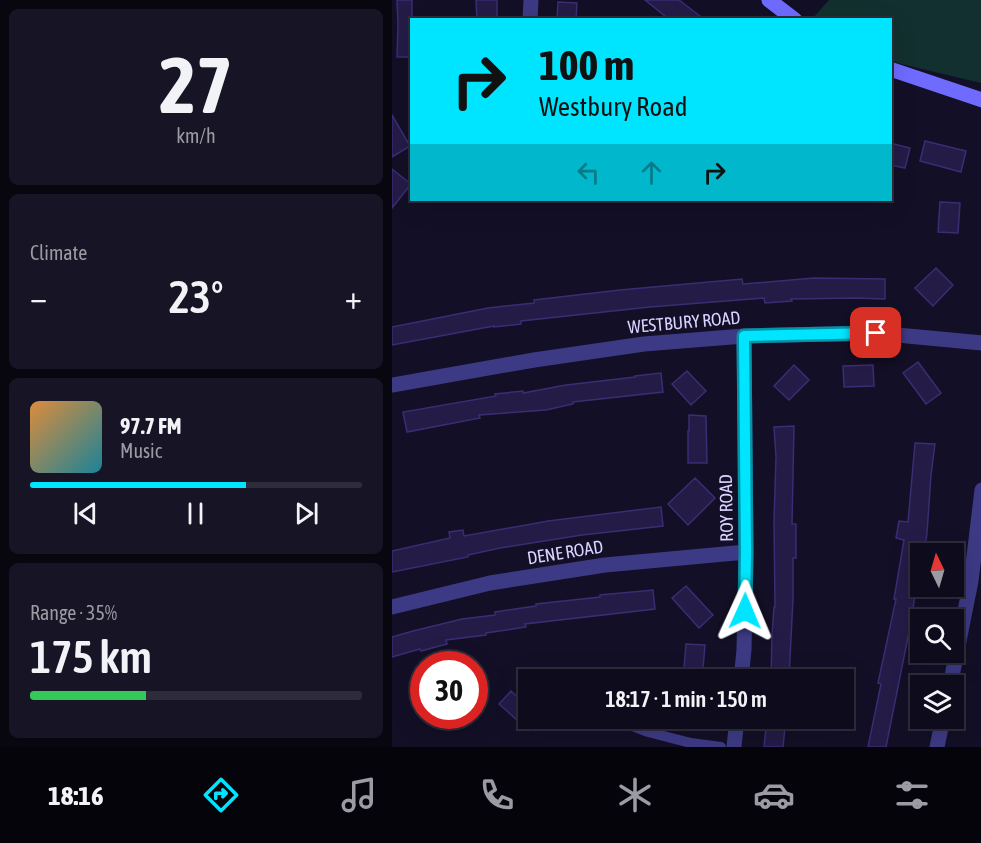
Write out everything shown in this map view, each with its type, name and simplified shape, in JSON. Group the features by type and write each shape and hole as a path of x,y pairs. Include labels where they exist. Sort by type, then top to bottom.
{"main road":[{"path":"769,0 792,18"},
{"path":"892,70 982,100"}],"street":[{"path":"530,0 530,18"},
{"name":"WESTBURY ROAD","path":"392,385 534,360 644,344 744,336 876,333 982,343"},
{"name":"ROY ROAD","path":"742,669 746,552 744,336"},
{"path":"952,675 971,581 982,490"},
{"name":"DENE ROAD","path":"392,608 490,583 605,565 746,552"},
{"path":"734,747 736,729"},
{"path":"937,747 941,729"}],"lane":[{"path":"640,729 691,743 721,747"}],"green space":[{"path":"829,0 981,0 981,83 892,61 892,18 813,18"}],"building":[{"path":"397,0 412,0 410,57 397,57"},
{"path":"476,0 497,0 497,18 477,18"},
{"path":"645,0 679,0 702,18 668,18"},
{"path":"558,2 577,3 576,18 557,18"},
{"path":"392,115 410,146 392,157"},
{"path":"925,141 966,151 961,172 920,161"},
{"path":"892,144 910,148 905,168 892,165"},
{"path":"392,169 410,185 392,208"},
{"path":"940,202 960,203 958,233 938,232"},
{"path":"936,268 953,285 933,306 915,288"},
{"path":"814,278 885,279 885,299 791,299 792,301 765,303 764,298 650,307 521,321 521,324 494,326 392,345 392,327 488,308 534,303 534,300 742,279 743,284"},
{"path":"918,362 941,393 926,404 903,373"},
{"path":"794,365 809,380 789,400 774,386"},
{"path":"873,365 874,386 844,387 843,366"},
{"path":"687,371 706,391 691,405 672,384"},
{"path":"661,373 663,392 573,402 573,404 546,410 479,415 480,418 407,432 403,412 496,396 495,394 523,391 523,393"},
{"path":"689,415 706,416 707,463 688,463"},
{"path":"794,426 792,524 796,524 796,558 793,558 789,669 771,669 775,607 776,457 774,427"},
{"path":"915,443 935,444 926,543 910,543 910,597 915,597 913,609 910,609 910,627 886,747 868,747 881,684 878,683 896,599 894,599 904,540 896,538 899,521 908,522"},
{"path":"695,478 715,498 688,525 668,504"},
{"path":"661,507 663,526 582,535 500,548 468,555 468,557 392,572 392,551 450,538 449,532 463,530 464,536 548,521"},
{"path":"686,586 713,615 699,628 672,598"},
{"path":"653,590 655,609 525,624 526,627 446,640 447,644 392,657 392,637 462,619 495,615 495,612 536,606 536,604 600,597 600,595"},
{"path":"686,644 705,645 703,669 684,669"},
{"path":"511,691 518,698 518,721 499,704"},
{"path":"766,729 785,729 783,747 764,747"}],"route":[{"path":"745,611 744,336 876,333"}]}
